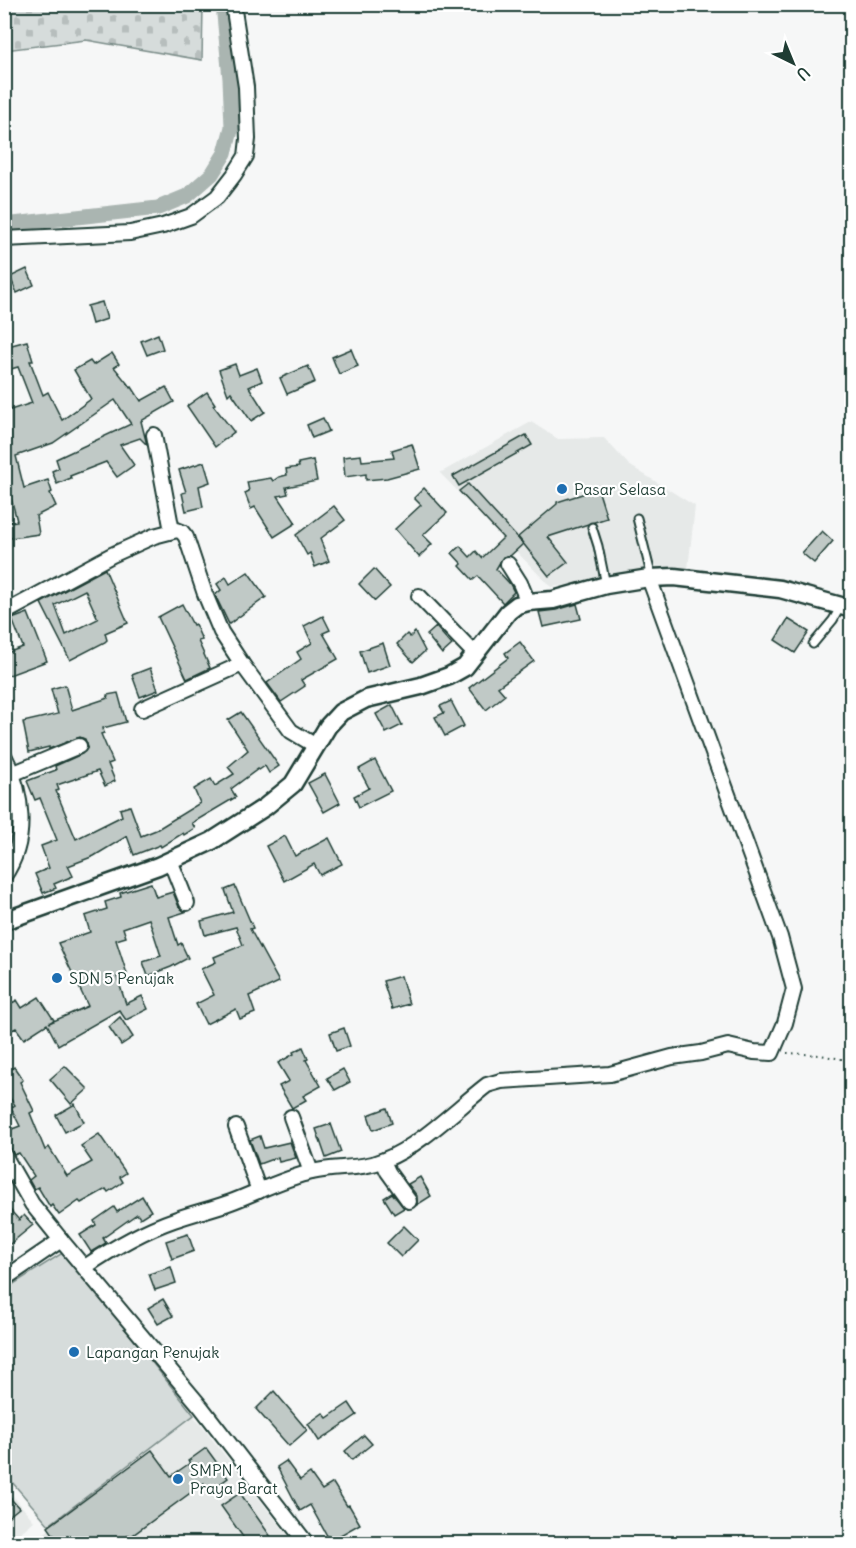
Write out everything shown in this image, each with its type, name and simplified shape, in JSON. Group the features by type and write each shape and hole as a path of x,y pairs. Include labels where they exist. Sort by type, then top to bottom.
{"street":[{"path":"4,239 130,233 163,226 191,216 217,197 246,156 248,139 246,87 233,4"},
{"path":"154,435 172,531"},
{"path":"4,614 112,555 154,536 177,530 182,532 186,537 205,594 221,632 291,731 316,746"},
{"path":"508,564 528,602"},
{"path":"4,921 36,912 170,860 212,841 265,807 293,784 328,726 341,712 366,699 421,686 449,676 465,667 508,612 517,605 552,600 606,585 674,577 780,589 847,607"},
{"path":"85,1267 135,1236 174,1220 221,1206 283,1180 311,1172 353,1168 383,1161 413,1144 487,1085 501,1081 610,1074 672,1057 728,1046 754,1052 772,1053 785,1023 794,989 764,888 651,578"},
{"path":"419,596 474,653"},
{"path":"142,709 242,664"},
{"path":"12,774 79,746"},
{"path":"4,755 12,774 21,810 20,842 16,856 4,876"},
{"path":"170,860 187,903"},
{"path":"291,1117 311,1172"},
{"path":"236,1127 259,1191"},
{"path":"4,1155 32,1204 201,1407 307,1544"},
{"path":"383,1161 388,1172 409,1201"},
{"path":"4,1279 61,1240"}],"lane":[{"path":"637,518 651,578"},
{"path":"592,527 606,585"},
{"path":"813,644 847,607"}],"path":[{"path":"772,1053 820,1055 852,1061"}],"shaded area":[{"name":"Pasar Selasa","path":"531,422 558,439 604,438 629,465 695,506 688,569 551,587 440,473"},
{"name":"SMPN 1 Praya Barat","path":"193,1415 294,1543 31,1544"},
{"path":"4,1485 34,1521 7,1544 4,1543"}],"green space":[{"path":"4,5 203,5 202,60 86,40 5,50"},
{"name":"Lapangan Penujak","path":"64,1252 194,1415 49,1525 5,1474 4,1290"}],"building":[{"path":"27,269 34,285 17,293 10,277"},
{"path":"102,302 107,319 92,324 87,306"},
{"path":"158,334 163,349 147,355 141,341"},
{"path":"27,341 33,361 30,361 43,395 48,392 62,420 91,399 74,370 90,361 93,365 112,353 119,364 114,367 141,401 166,387 174,402 141,421 147,445 140,438 120,445 134,465 117,477 106,462 70,476 71,478 57,484 52,471 59,468 56,459 131,424 115,400 53,443 16,456 24,488 48,480 52,492 50,493 56,506 36,516 39,534 4,539 4,523 17,521 9,490 4,491 4,412 32,403 18,367 4,371 4,347"},
{"path":"351,349 358,366 339,374 332,357"},
{"path":"235,364 239,375 257,368 262,381 249,387 265,412 251,421 231,392 228,395 219,370"},
{"path":"308,366 315,382 287,394 280,378"},
{"path":"207,392 215,404 213,405 234,432 215,447 187,406"},
{"path":"323,418 329,431 312,438 307,425"},
{"path":"526,435 532,445 459,486 453,476"},
{"path":"412,444 420,469 387,478 366,480 366,474 345,477 343,457 361,455 362,461 394,458 392,450"},
{"path":"313,460 317,481 286,487 288,494 278,496 296,523 274,537 255,507 251,509 245,493 249,491 247,482 271,478 273,481 287,475 286,469 299,467 298,463"},
{"path":"204,462 210,482 199,486 203,507 186,511 182,493 186,492 179,470"},
{"path":"468,484 523,544 510,556 503,557 496,569 514,592 503,603 478,576 473,580 452,553 460,546 470,557 476,551 482,558 503,538 459,491"},
{"path":"424,488 447,513 423,535 432,544 419,557 395,529 421,505 414,498"},
{"path":"598,489 607,518 548,537 568,562 549,576 518,537 557,502"},
{"path":"334,506 345,520 320,539 329,561 315,567 310,553 307,555 296,535"},
{"path":"822,531 833,541 814,563 802,553"},
{"path":"105,569 128,623 105,633 107,640 105,642 70,660 41,603","holes":["85,590 98,619 66,635 55,605"]},
{"path":"374,569 390,587 375,601 359,584"},
{"path":"248,572 266,597 229,624 215,595 221,590 217,584 226,577 230,584"},
{"path":"182,604 202,640 198,641 210,668 187,679 158,617"},
{"path":"577,604 581,619 543,627 539,612"},
{"path":"28,613 47,661 4,677 4,654 23,647 12,619"},
{"path":"323,616 330,630 323,633 338,659 301,680 305,686 281,702 267,683 301,659 297,652 312,643 304,626"},
{"path":"788,619 809,632 795,653 775,640"},
{"path":"436,627 452,645 442,654 427,635"},
{"path":"415,632 425,651 413,662 397,644 407,634 410,637"},
{"path":"520,642 534,661 498,687 505,695 486,710 469,688 508,658 505,653"},
{"path":"383,643 390,665 367,673 360,651"},
{"path":"150,668 158,690 140,697 132,675"},
{"path":"65,685 72,710 108,698 107,695 118,693 126,722 103,728 104,733 101,734 113,762 108,764 115,781 105,786 98,771 57,785 59,790 56,791 76,839 122,816 120,809 130,806 141,836 156,830 200,803 194,789 211,779 215,786 234,774 228,767 248,750 228,720 241,712 279,766 269,773 265,766 258,769 231,789 236,797 192,823 195,828 184,835 183,833 161,847 160,845 134,855 127,836 94,856 68,866 73,876 54,884 56,888 43,893 35,874 49,868 41,846 57,840 40,798 35,800 27,781 56,770 55,766 82,754 88,747 85,739 80,737 49,749 49,747 29,752 23,722 58,714 51,689"},
{"path":"451,701 464,726 445,736 435,717 444,713 440,706"},
{"path":"392,705 402,725 386,733 376,714"},
{"path":"375,760 391,791 359,807 354,796 369,788 359,769"},
{"path":"325,774 340,803 324,812 308,783"},
{"path":"285,836 295,856 329,838 342,864 320,875 314,864 284,881 266,846"},
{"path":"151,883 156,897 173,892 179,907 185,912 169,917 178,945 181,943 188,958 148,976 143,962 161,956 149,919 123,928 126,937 116,940 127,974 117,977 126,1004 142,996 148,1009 126,1020 119,1010 58,1045 47,1024 24,1039 16,1028 10,1031 4,1022 4,1008 17,1000 22,1008 39,997 54,1020 49,1023 88,1006 58,943 90,932 85,916 107,909 105,902 121,897 120,893"},
{"path":"235,886 253,928 250,929 279,982 249,996 255,1013 240,1019 236,1009 206,1024 196,1004 214,995 201,969 216,962 214,957 243,945 236,927 205,935 201,921 233,912 225,890"},
{"path":"401,976 409,1004 392,1009 383,981"},
{"path":"120,1017 133,1037 121,1045 109,1027"},
{"path":"344,1028 350,1046 336,1051 330,1033"},
{"path":"303,1047 308,1059 306,1060 321,1086 303,1096 306,1100 292,1108 279,1086 289,1081 278,1063"},
{"path":"65,1066 88,1089 71,1104 50,1079"},
{"path":"14,1067 23,1080 20,1082 34,1111 30,1113 45,1150 49,1147 67,1176 92,1162 81,1146 99,1134 126,1173 120,1177 123,1182 108,1192 106,1189 81,1203 79,1201 59,1215 52,1205 50,1207 38,1187 34,1189 29,1180 34,1176 19,1153 14,1155 4,1135 4,1132 20,1126 11,1108 15,1105 4,1090 4,1074"},
{"path":"343,1069 350,1082 335,1090 327,1078"},
{"path":"75,1104 84,1122 65,1132 56,1115"},
{"path":"387,1108 392,1123 373,1130 368,1115"},
{"path":"331,1124 341,1152 326,1158 316,1129"},
{"path":"260,1136 264,1148 290,1142 296,1158 279,1162 278,1157 259,1164 250,1140"},
{"path":"420,1177 431,1196 417,1205 417,1196 408,1184"},
{"path":"392,1193 404,1208 394,1214 384,1198"},
{"path":"142,1196 151,1211 140,1218 137,1214 103,1238 106,1243 91,1252 80,1235 96,1225 94,1221 114,1207 117,1212"},
{"path":"4,1203 19,1220 24,1215 33,1225 4,1249"},
{"path":"404,1226 418,1240 401,1257 387,1243"},
{"path":"188,1234 194,1251 172,1259 166,1241"},
{"path":"171,1267 176,1283 155,1290 149,1274"},
{"path":"163,1299 173,1316 158,1324 148,1308"},
{"path":"274,1391 307,1430 289,1446 256,1409"},
{"path":"349,1403 357,1415 319,1441 308,1424 323,1413 327,1418"},
{"path":"364,1435 372,1444 352,1460 345,1451"},
{"path":"206,1448 228,1478 210,1491 204,1483 117,1544 60,1544 48,1527 152,1450 171,1476"},
{"path":"286,1461 300,1480 310,1473 322,1490 333,1483 360,1524 330,1541 310,1505 300,1511 277,1467"},
{"path":"4,1491 19,1508 4,1520"},
{"path":"240,1493 276,1544 248,1544 221,1506"}],"waterway":[{"path":"4,225 158,208 187,196 212,174 225,153 232,127 223,4"}],"place":[{"name":"Pasar Selasa","path":"562,489"},
{"name":"SDN 5 Penujak","path":"57,978"},
{"name":"Lapangan Penujak","path":"74,1352"},
{"name":"SMPN 1 Praya Barat","path":"178,1479"}]}
